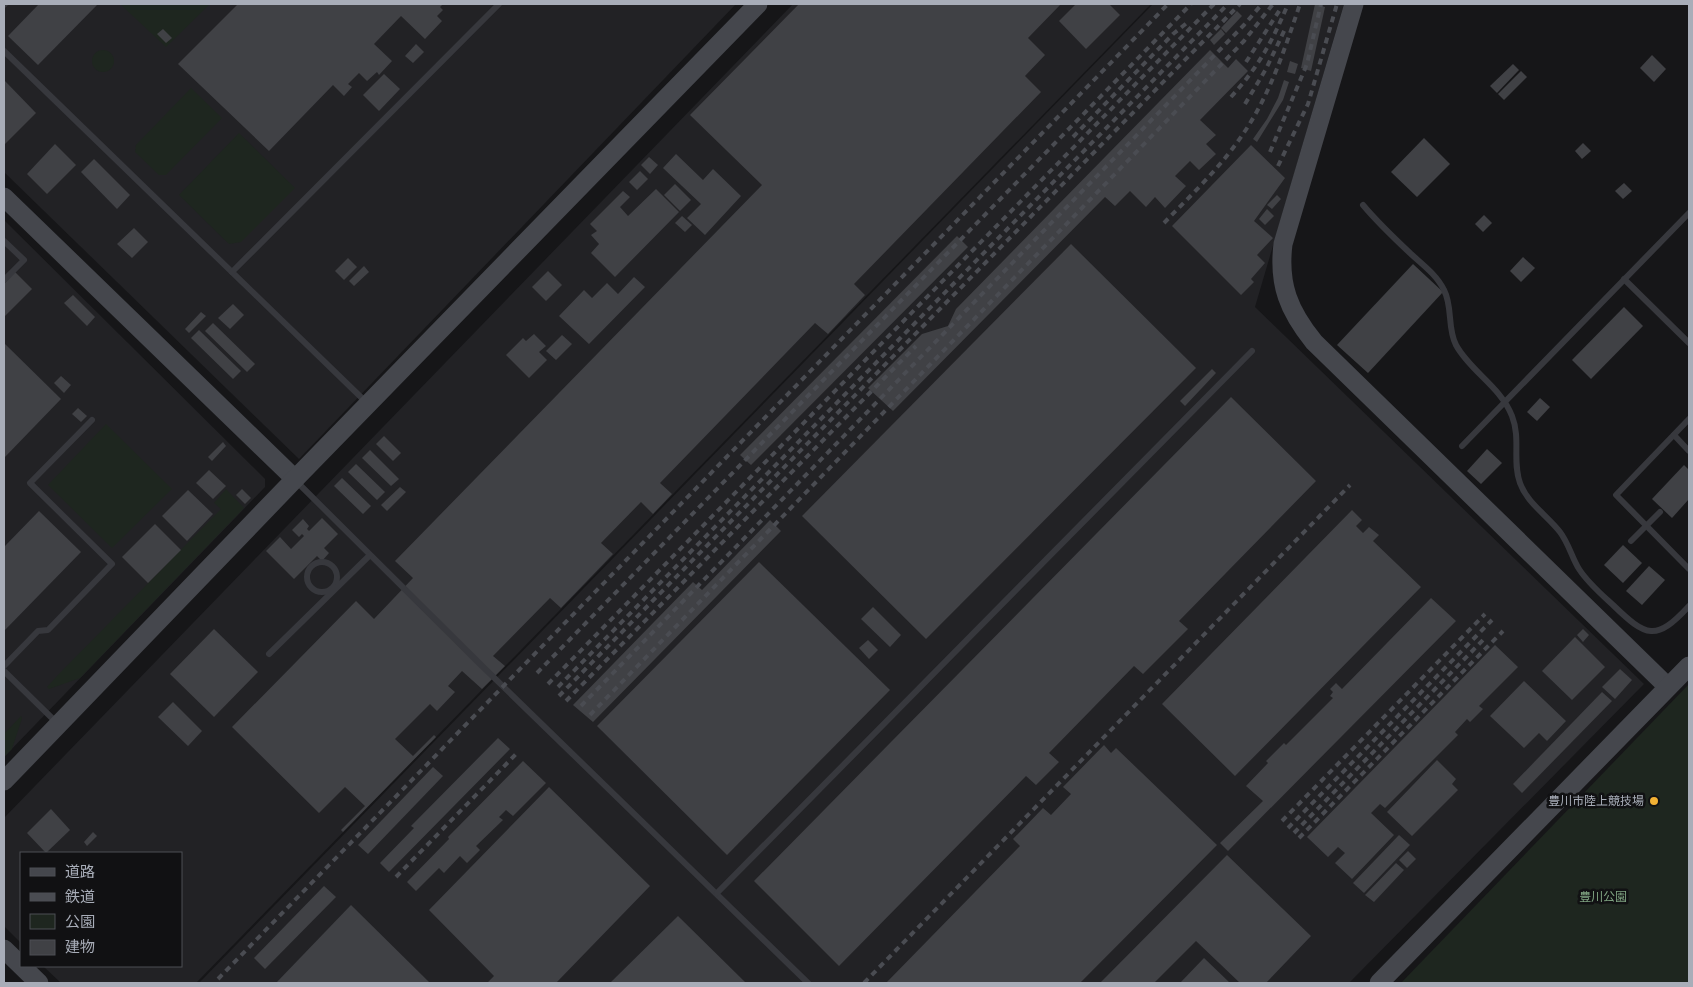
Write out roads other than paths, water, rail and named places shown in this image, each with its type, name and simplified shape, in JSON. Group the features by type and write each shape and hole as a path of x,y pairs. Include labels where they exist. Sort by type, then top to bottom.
{"street":[{"path":"4,781 294,479 758,4"},
{"path":"1354,4 1283,244 1281,260 1285,292 1297,320 1314,342 1668,688"},
{"path":"4,197 294,479"},
{"path":"1378,983 1689,666"},
{"path":"4,949 20,965"},
{"path":"23,967 39,983"}],"lane":[{"path":"232,272 499,4"},
{"path":"4,51 368,404"},
{"path":"1363,205 1440,283 1448,300 1455,343 1461,354 1505,402 1512,416 1518,442 1516,463 1520,483 1533,503 1561,534 1577,567 1587,580 1630,622 1639,628 1651,631 1669,627 1689,606"},
{"path":"1462,446 1689,212"},
{"path":"4,241 24,260 4,280"},
{"path":"1624,279 1689,344"},
{"path":"717,893 1252,351"},
{"path":"1689,419 1616,495 1689,569"},
{"path":"4,666 38,631 48,630 112,564 30,483 92,420"},
{"path":"1674,435 1689,451"},
{"path":"294,479 808,983"},
{"path":"1631,541 1660,512"},
{"path":"269,654 370,555"},
{"path":"320,562 332,566 337,574 334,589 318,592 310,587 306,574 311,566 320,562"},
{"path":"4,670 59,725"}],"railway":[{"path":"218,979 1168,4"},
{"path":"537,673 1191,4"},
{"path":"548,684 1214,4"},
{"path":"558,687 1228,4"},
{"path":"559,696 1240,4"},
{"path":"581,706 1244,25 1262,4"},
{"path":"590,715 1244,41 1273,4"},
{"path":"1231,97 1264,53 1288,4"},
{"path":"1164,223 1225,158 1253,119 1276,71 1300,4"},
{"path":"1270,152 1307,64 1321,4"},
{"path":"1278,166 1308,104 1337,4"},
{"path":"1246,62 1281,8"},
{"path":"1073,137 1173,34 1188,22"},
{"path":"1245,104 1266,69 1286,27"},
{"path":"566,701 916,346"},
{"path":"864,983 1350,485"},
{"path":"1282,821 1485,614"},
{"path":"1288,828 1492,620"},
{"path":"1299,838 1503,631"},
{"path":"1294,833 1483,640"},
{"path":"396,877 517,753"}],"place":[{"name":"豊川市陸上競技場","path":"1654,801"}],"park label":[{"name":"豊川公園","path":"1603,897"}]}
